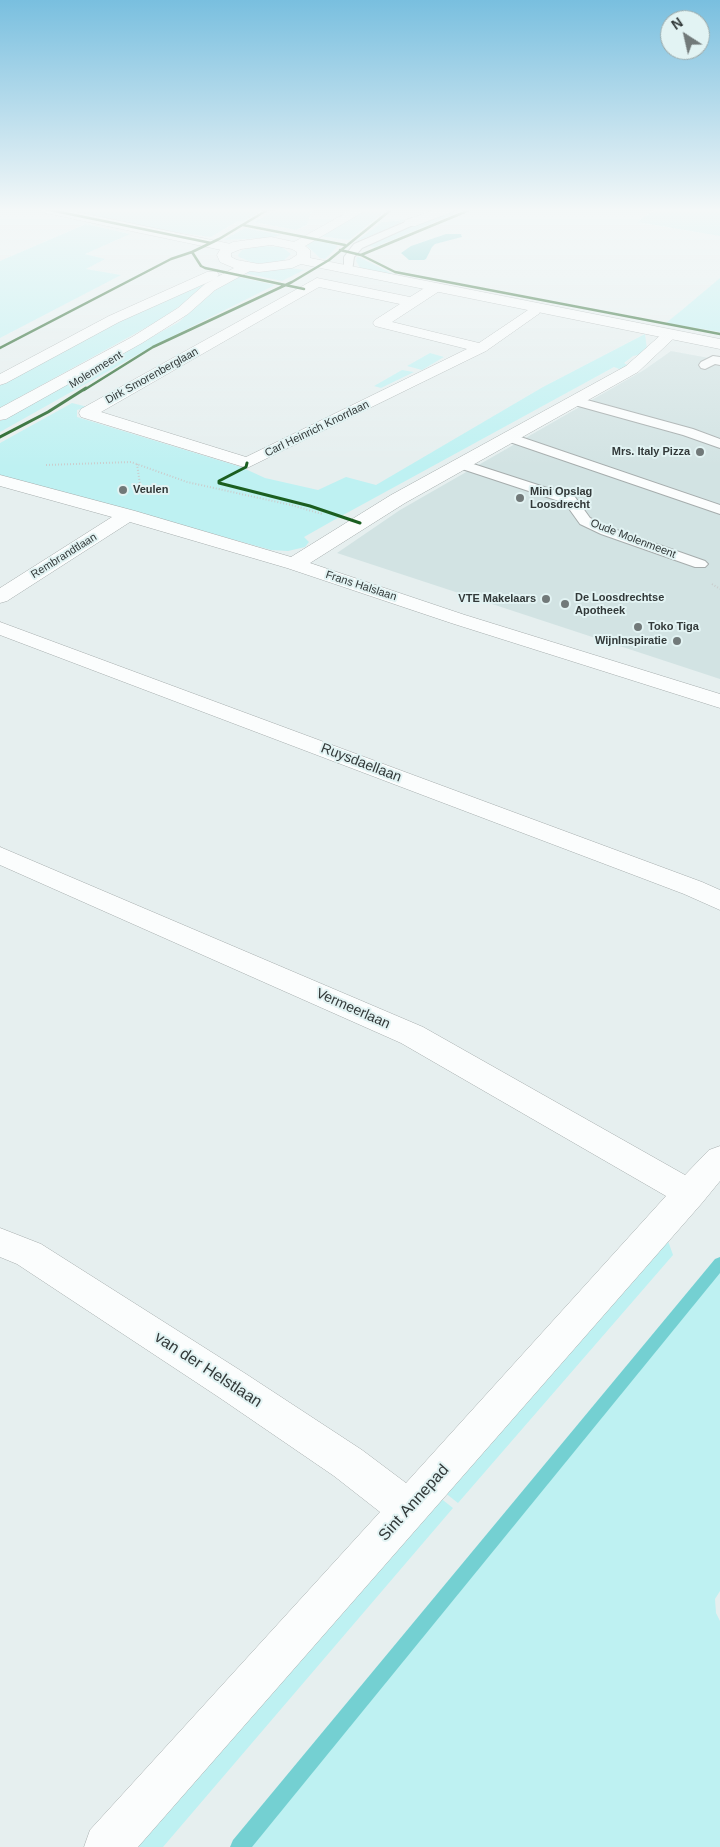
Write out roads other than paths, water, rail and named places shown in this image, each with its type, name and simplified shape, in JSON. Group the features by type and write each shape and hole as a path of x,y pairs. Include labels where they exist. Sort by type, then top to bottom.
{"street":[{"path":"0,380 114,319 170,295"},
{"name":"Molenmeent","path":"0,415 137,340 183,311 201,295"},
{"name":"Dirk Smorenberglaan","path":"247,463 86,412 294,295"},
{"name":"Dirk Smorenberglaan","path":"380,295 413,302"},
{"path":"423,295 380,323 481,348"},
{"path":"476,295 720,344"},
{"name":"Carl Heinrich Knorrlaan","path":"247,463 481,348 533,313"},
{"path":"294,564 461,464 632,369 669,335"},
{"name":"Frans Halslaan","path":"0,480 128,515 294,564 458,619 720,701"},
{"name":"Rembrandtlaan","path":"0,597 128,515"},
{"name":"Ruysdaellaan","path":"0,628 693,888 720,901"},
{"name":"Vermeerlaan","path":"0,855 412,1035 690,1194"},
{"name":"Sint Annepad","path":"107,1847 720,1159"},
{"name":"van der Helstlaan","path":"0,1242 29,1254 233,1386 348,1463 408,1509"}],"lane":[{"path":"705,366 713,360 720,361"},
{"path":"576,401 688,432 720,444"},
{"path":"509,437 720,510"},
{"name":"Oude Molenmeent","path":"461,464 570,500 585,521 606,531 700,564"}],"waterway":[{"path":"240,1847 720,1263"}],"place":[{"name":"Mrs. Italy Pizza","path":"700,452"},
{"name":"Veulen","path":"123,490"},
{"name":"Mini Opslag Loosdrecht","path":"520,498"},
{"name":"VTE Makelaars","path":"546,599"},
{"name":"De Loosdrechtse Apotheek","path":"565,604"},
{"name":"Toko Tiga","path":"638,627"},
{"name":"WijnInspiratie","path":"677,641"}]}
